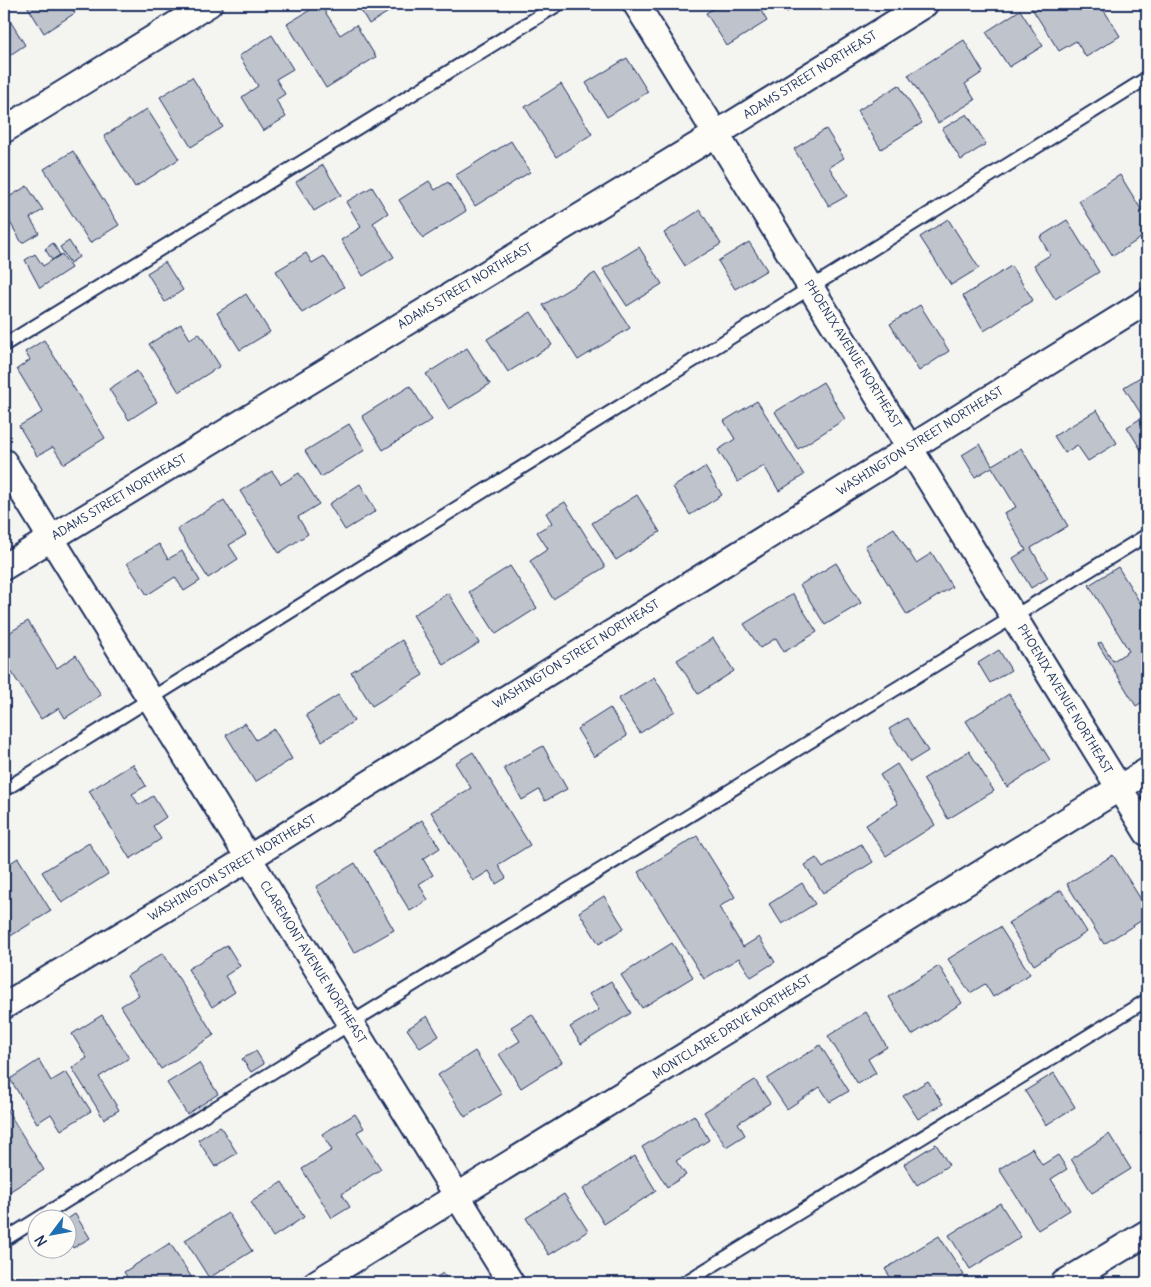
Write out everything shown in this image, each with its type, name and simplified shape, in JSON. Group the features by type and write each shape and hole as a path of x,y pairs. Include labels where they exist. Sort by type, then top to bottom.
{"street":[{"path":"4,130 209,4"},
{"name":"PHOENIX AVENUE NORTHEAST","path":"636,4 1147,833"},
{"name":"ADAMS STREET NORTHEAST","path":"4,567 716,134 925,4"},
{"name":"WASHINGTON STREET NORTHEAST","path":"4,1006 248,858 1147,301"},
{"name":"CLAREMONT AVENUE NORTHEAST","path":"4,462 511,1283"},
{"name":"MONTCLAIRE DRIVE NORTHEAST","path":"316,1283 1147,771"},
{"path":"1064,1283 1147,1233"}],"lane":[{"path":"4,345 559,4"},
{"path":"4,790 1147,78"},
{"path":"4,1240 1014,615 1147,535"},
{"path":"684,1283 1147,1000"}],"building":[{"path":"26,4 69,4 75,13 44,33"},
{"path":"320,4 340,35 356,25 376,57 326,88 287,24"},
{"path":"357,4 401,4 369,24"},
{"path":"721,4 757,4 767,21 727,46 706,13"},
{"path":"781,4 800,4 787,12"},
{"path":"1029,4 1100,4 1120,36 1086,57 1076,41 1059,51"},
{"path":"1020,10 1043,46 1009,67 986,32"},
{"path":"4,11 25,45 4,59"},
{"path":"272,35 293,69 276,79 285,94 276,100 286,117 263,131 242,97 258,86 239,56"},
{"path":"964,40 983,72 965,84 975,100 938,123 908,75"},
{"path":"627,58 648,92 607,117 586,83"},
{"path":"192,77 223,127 191,147 160,97"},
{"path":"561,84 592,134 556,157 525,107"},
{"path":"899,85 922,123 881,149 857,111"},
{"path":"147,109 179,159 135,187 104,136"},
{"path":"967,114 986,144 961,160 942,129"},
{"path":"826,129 844,158 829,167 847,196 829,206 794,149"},
{"path":"511,141 530,172 475,206 456,175"},
{"path":"73,151 119,225 90,243 44,169"},
{"path":"323,165 341,195 314,211 296,182"},
{"path":"1120,175 1147,219 1147,234 1113,256 1079,201"},
{"path":"429,181 435,190 448,182 466,211 423,238 399,200"},
{"path":"27,186 43,210 30,218 39,233 22,243 4,212 4,200"},
{"path":"372,187 388,213 373,223 394,257 363,276 341,240 361,227 346,202"},
{"path":"700,210 721,244 685,266 664,233"},
{"path":"948,219 979,268 951,285 920,237"},
{"path":"1067,220 1099,272 1055,299 1034,265 1050,255 1040,237"},
{"path":"69,241 79,257 70,263 60,247"},
{"path":"749,242 767,270 735,289 718,261"},
{"path":"53,243 60,255 52,260 45,249"},
{"path":"639,247 662,284 627,306 603,269"},
{"path":"306,253 312,263 324,256 344,287 302,313 276,271"},
{"path":"35,254 43,266 62,254 71,268 40,288 25,260"},
{"path":"165,262 183,290 165,302 147,273"},
{"path":"1011,266 1033,300 984,331 963,296"},
{"path":"595,273 630,328 578,360 543,305"},
{"path":"246,294 270,332 240,350 217,313"},
{"path":"920,305 949,351 919,371 890,324"},
{"path":"531,312 552,345 508,372 487,339"},
{"path":"181,324 190,339 199,333 220,366 179,392 149,344"},
{"path":"44,340 105,438 64,464 53,447 37,456 19,426 43,412 17,369 30,360 25,352"},
{"path":"467,348 490,384 449,409 426,374"},
{"path":"137,371 157,402 129,420 109,389"},
{"path":"1147,373 1146,458 1127,427 1143,417 1124,387"},
{"path":"823,382 845,419 798,449 775,412"},
{"path":"410,386 432,420 383,450 362,416"},
{"path":"757,401 804,475 779,491 764,466 738,482 718,450 735,439 724,421"},
{"path":"1097,410 1117,443 1088,461 1077,445 1065,453 1054,436"},
{"path":"349,424 365,450 321,477 305,451"},
{"path":"980,444 992,465 1021,448 1068,526 1031,548 1048,578 1031,588 1013,558 1026,550 1004,513 1016,507 992,467 975,477 962,455"},
{"path":"705,467 722,495 690,515 673,487"},
{"path":"272,471 281,484 299,473 319,504 298,517 308,534 279,553 240,491"},
{"path":"360,484 376,511 345,530 329,504"},
{"path":"637,495 660,532 616,560 592,523"},
{"path":"224,500 246,535 229,545 238,559 208,578 177,529"},
{"path":"565,502 605,567 553,599 530,561 548,549 537,532 552,523 546,513"},
{"path":"894,528 916,563 932,553 952,587 907,615 865,546"},
{"path":"159,544 168,559 182,551 200,581 184,591 175,577 147,595 127,563"},
{"path":"836,563 861,603 825,625 800,585"},
{"path":"510,566 537,608 496,634 469,592"},
{"path":"1118,567 1147,614 1147,699 1136,706 1098,644 1101,642 1113,661 1129,651 1089,585"},
{"path":"448,593 479,643 444,665 413,615"},
{"path":"793,594 817,632 784,652 776,638 760,648 744,624"},
{"path":"28,621 57,668 76,655 101,695 65,718 59,708 41,719 4,660 4,636"},
{"path":"713,638 734,671 698,694 677,660"},
{"path":"402,640 423,675 372,706 351,672"},
{"path":"999,650 1011,670 990,683 978,663"},
{"path":"654,677 675,711 640,733 618,699"},
{"path":"1009,694 1050,760 1007,787 966,721"},
{"path":"338,695 354,721 322,741 306,715"},
{"path":"610,708 627,736 594,757 577,729"},
{"path":"907,718 928,751 910,762 889,729"},
{"path":"245,723 256,740 274,729 292,759 255,782 226,735"},
{"path":"543,746 567,789 545,801 539,790 522,800 504,768"},
{"path":"969,751 994,791 948,819 923,779"},
{"path":"473,752 530,845 498,865 506,878 496,884 489,871 473,881 431,812 471,788 455,763"},
{"path":"133,764 146,786 132,794 139,805 153,796 166,817 153,826 161,839 130,859 89,791"},
{"path":"897,764 935,825 886,856 866,825 898,804 880,775"},
{"path":"422,820 440,848 423,859 433,875 419,884 428,900 410,911 373,851"},
{"path":"697,836 735,897 719,907 743,947 759,937 775,962 751,977 739,958 704,979 638,872"},
{"path":"89,843 108,874 62,903 42,872"},
{"path":"861,844 873,862 823,893 805,865 816,858 823,868"},
{"path":"1113,855 1147,909 1147,917 1104,944 1067,884"},
{"path":"18,858 51,911 4,940 4,867"},
{"path":"355,863 394,930 354,953 316,887"},
{"path":"802,883 815,904 782,924 769,904"},
{"path":"1061,890 1087,932 1034,965 1008,923"},
{"path":"604,896 624,928 599,944 579,912"},
{"path":"1000,927 1030,974 993,997 985,984 970,993 948,959"},
{"path":"672,943 693,977 642,1008 621,975"},
{"path":"227,945 240,966 225,976 235,992 212,1007 188,969"},
{"path":"163,953 214,1035 161,1069 121,1006 139,995 127,976"},
{"path":"939,966 962,1003 912,1035 889,997"},
{"path":"611,981 631,1013 581,1044 570,1027 599,1010 589,994"},
{"path":"866,1012 887,1047 868,1059 876,1073 858,1084 828,1036"},
{"path":"532,1014 562,1062 521,1088 499,1054 520,1041 511,1027"},
{"path":"102,1015 129,1058 99,1077 119,1110 104,1119 72,1068 87,1058 72,1034"},
{"path":"427,1016 439,1036 420,1048 407,1029"},
{"path":"820,1045 849,1091 830,1102 820,1087 787,1109 767,1079"},
{"path":"256,1051 264,1064 251,1072 242,1059"},
{"path":"475,1051 502,1094 465,1117 438,1075"},
{"path":"39,1060 51,1081 66,1072 91,1111 61,1130 51,1114 37,1123 10,1079"},
{"path":"199,1063 218,1094 187,1114 167,1083"},
{"path":"1054,1073 1075,1107 1046,1125 1025,1091"},
{"path":"755,1080 770,1103 738,1123 745,1135 726,1147 704,1112"},
{"path":"928,1081 943,1104 918,1119 903,1096"},
{"path":"4,1105 44,1170 4,1195"},
{"path":"355,1114 364,1128 357,1132 381,1169 342,1194 350,1207 332,1218 302,1169 332,1150 322,1134"},
{"path":"694,1115 709,1140 676,1161 686,1175 667,1187 642,1147"},
{"path":"220,1126 237,1153 215,1167 198,1140"},
{"path":"1147,1128 1147,1145 1140,1133"},
{"path":"1109,1134 1131,1169 1092,1193 1071,1159"},
{"path":"936,1144 949,1165 917,1185 904,1164"},
{"path":"1032,1148 1042,1165 1058,1155 1067,1169 1051,1179 1070,1210 1038,1230 999,1169"},
{"path":"635,1156 656,1191 604,1224 583,1189"},
{"path":"282,1182 304,1217 273,1237 251,1202"},
{"path":"564,1194 588,1231 549,1255 526,1218"},
{"path":"1000,1203 1021,1237 970,1269 949,1235"},
{"path":"228,1213 252,1251 209,1278 185,1240"},
{"path":"78,1219 90,1238 78,1245"},
{"path":"939,1236 964,1275 951,1283 894,1283 885,1269"},
{"path":"170,1243 195,1283 131,1283 124,1272"},
{"path":"443,1273 450,1283 428,1283"}]}
